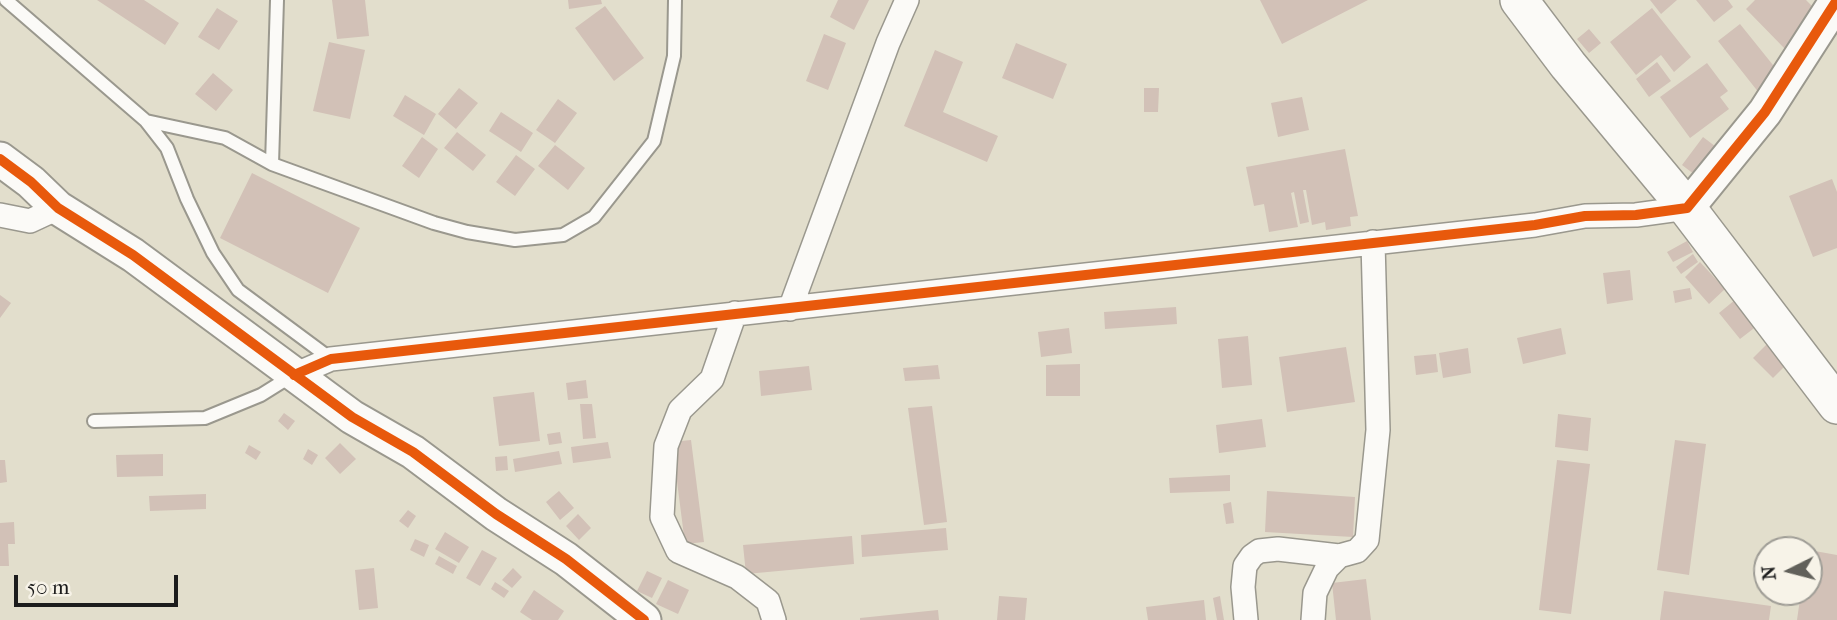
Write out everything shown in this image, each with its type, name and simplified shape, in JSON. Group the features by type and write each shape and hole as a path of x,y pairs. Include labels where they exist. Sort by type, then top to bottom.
{"main road":[{"path":"1519,0 1568,65 1687,208 1837,405"}],"street":[{"path":"790,309 888,43 907,0"},
{"path":"293,375 331,359 1535,225 1584,215 1636,215 1687,208 1765,112 1837,0"},
{"path":"0,159 31,182 58,208 133,255 352,417 413,453 566,559 639,619"},
{"path":"0,215 30,221 58,208"},
{"path":"1246,620 1243,587 1245,566 1259,551 1278,549 1339,556 1357,551 1367,540 1378,430 1373,242"},
{"path":"735,313 712,379 680,410 666,446 662,517 678,551 737,578 768,601 774,620"},
{"path":"1313,620 1315,593 1327,568 1339,556"}],"lane":[{"path":"6,0 146,121 167,148 187,199 213,253 238,290 331,359"},
{"path":"272,164 277,0"},
{"path":"146,121 225,138 272,164 434,223 515,240 563,235 594,217 654,141 674,56 675,0"},
{"path":"94,421 205,418 261,395 293,375"}],"building":[{"path":"97,0 144,0 179,23 165,45"},
{"path":"332,0 365,0 369,36 337,39"},
{"path":"568,0 601,0 602,4 569,9"},
{"path":"838,0 869,0 854,30 830,17"},
{"path":"1260,0 1368,0 1282,44"},
{"path":"1650,0 1677,0 1661,14"},
{"path":"1696,0 1728,0 1733,7 1714,22"},
{"path":"1755,0 1806,0 1821,15 1786,50 1746,9"},
{"path":"605,6 644,58 614,81 575,28"},
{"path":"217,8 238,21 219,50 198,37"},
{"path":"1652,8 1691,57 1674,72 1661,55 1636,75 1610,42"},
{"path":"1740,24 1785,80 1763,98 1718,41"},
{"path":"1589,29 1601,43 1589,53 1577,39"},
{"path":"824,34 846,43 828,90 806,81"},
{"path":"329,42 365,50 350,119 313,111"},
{"path":"1016,43 1067,64 1053,99 1002,78"},
{"path":"935,50 963,62 943,112 998,136 987,162 904,126"},
{"path":"1657,62 1671,81 1649,97 1636,79"},
{"path":"1707,63 1728,91 1720,97 1729,109 1690,138 1660,97"},
{"path":"213,73 233,90 216,111 195,94"},
{"path":"459,88 478,103 456,129 438,114"},
{"path":"1144,88 1159,88 1158,112 1144,112"},
{"path":"405,95 436,114 424,135 393,116"},
{"path":"1302,97 1309,130 1278,137 1271,103"},
{"path":"558,99 577,113 555,143 536,130"},
{"path":"501,112 533,133 521,152 489,131"},
{"path":"457,132 486,155 473,171 444,148"},
{"path":"422,137 438,149 419,178 402,166"},
{"path":"1703,137 1732,159 1711,187 1682,165"},
{"path":"555,145 585,168 568,190 538,166"},
{"path":"1345,149 1358,216 1350,217 1351,226 1326,230 1325,222 1312,225 1306,190 1303,190 1309,222 1300,224 1294,192 1291,193 1298,227 1269,232 1264,204 1254,206 1246,167"},
{"path":"516,155 535,169 515,196 496,182"},
{"path":"252,173 360,228 328,293 220,238"},
{"path":"1832,179 1837,192 1837,248 1813,257 1789,196"},
{"path":"1687,241 1693,252 1673,262 1667,252"},
{"path":"1693,254 1698,262 1681,274 1676,267"},
{"path":"1700,262 1725,289 1709,304 1685,277"},
{"path":"1630,270 1633,300 1607,304 1603,273"},
{"path":"1690,288 1692,299 1675,303 1673,291"},
{"path":"0,295 11,303 0,318"},
{"path":"1741,295 1762,322 1740,339 1719,313"},
{"path":"1176,307 1177,324 1105,329 1104,312"},
{"path":"1069,328 1072,353 1041,357 1038,332"},
{"path":"1561,328 1566,354 1523,364 1517,338"},
{"path":"1248,336 1252,385 1222,388 1218,339"},
{"path":"1773,338 1793,358 1773,378 1753,358"},
{"path":"1346,347 1355,402 1287,412 1279,357"},
{"path":"1468,348 1471,373 1443,378 1439,353"},
{"path":"1436,354 1438,372 1416,375 1414,356"},
{"path":"1080,364 1080,396 1046,396 1046,365"},
{"path":"938,365 940,379 905,381 903,368"},
{"path":"809,366 812,390 761,396 759,371"},
{"path":"586,380 588,398 568,400 566,383"},
{"path":"534,392 540,441 499,446 493,397"},
{"path":"580,404 592,404 596,438 583,439"},
{"path":"932,406 947,522 924,525 908,408"},
{"path":"284,413 295,421 288,430 278,421"},
{"path":"1558,414 1591,418 1588,451 1555,447"},
{"path":"1262,419 1266,447 1219,453 1216,425"},
{"path":"560,432 562,443 549,445 547,434"},
{"path":"691,440 704,542 685,544 672,442"},
{"path":"1675,440 1706,444 1689,575 1657,570"},
{"path":"608,442 611,458 573,463 571,447"},
{"path":"340,443 356,459 340,474 325,458"},
{"path":"249,445 261,452 256,460 245,453"},
{"path":"308,449 318,455 312,465 303,459"},
{"path":"559,451 562,464 515,472 513,459"},
{"path":"163,454 163,476 117,477 116,455"},
{"path":"507,456 508,470 496,471 495,457"},
{"path":"0,460 5,460 7,482 0,483"},
{"path":"1557,460 1590,464 1571,614 1539,610"},
{"path":"1230,475 1230,491 1170,493 1169,478"},
{"path":"559,491 574,508 560,520 546,502"},
{"path":"1267,491 1355,497 1353,537 1265,532"},
{"path":"206,494 206,509 150,511 149,496"},
{"path":"1231,502 1234,523 1226,524 1223,504"},
{"path":"408,510 416,516 408,528 399,521"},
{"path":"578,514 591,528 579,540 566,526"},
{"path":"14,522 15,544 8,544 9,566 0,566 0,523"},
{"path":"946,528 948,550 862,557 861,535"},
{"path":"445,532 469,547 459,563 435,549"},
{"path":"852,536 854,564 746,574 743,545"},
{"path":"415,539 429,545 424,557 410,550"},
{"path":"482,550 497,558 480,586 466,578"},
{"path":"1823,552 1837,555 1837,620 1797,620 1799,606 1823,606"},
{"path":"439,556 457,566 453,574 435,564"},
{"path":"374,568 378,608 359,610 355,570"},
{"path":"513,568 522,577 512,588 502,580"},
{"path":"647,571 662,578 652,598 637,591"},
{"path":"1366,579 1371,620 1336,620 1332,583"},
{"path":"668,580 689,590 678,614 656,604"},
{"path":"495,582 509,591 504,598 491,589"},
{"path":"534,590 564,611 558,620 532,620 520,612"},
{"path":"1664,591 1753,603 1753,606 1771,606 1769,620 1660,620"},
{"path":"999,596 1027,598 1025,620 997,620"},
{"path":"1220,596 1224,620 1217,620 1213,598"},
{"path":"1204,600 1206,620 1148,620 1146,607"},
{"path":"938,610 939,620 860,620 860,618"}],"cycle path":[{"path":"294,375 331,359 1535,225 1585,216 1636,215 1687,208 1765,112 1837,0"},
{"path":"0,159 31,182 58,208 133,255 352,417 413,452 496,514 566,559 644,620"}]}
